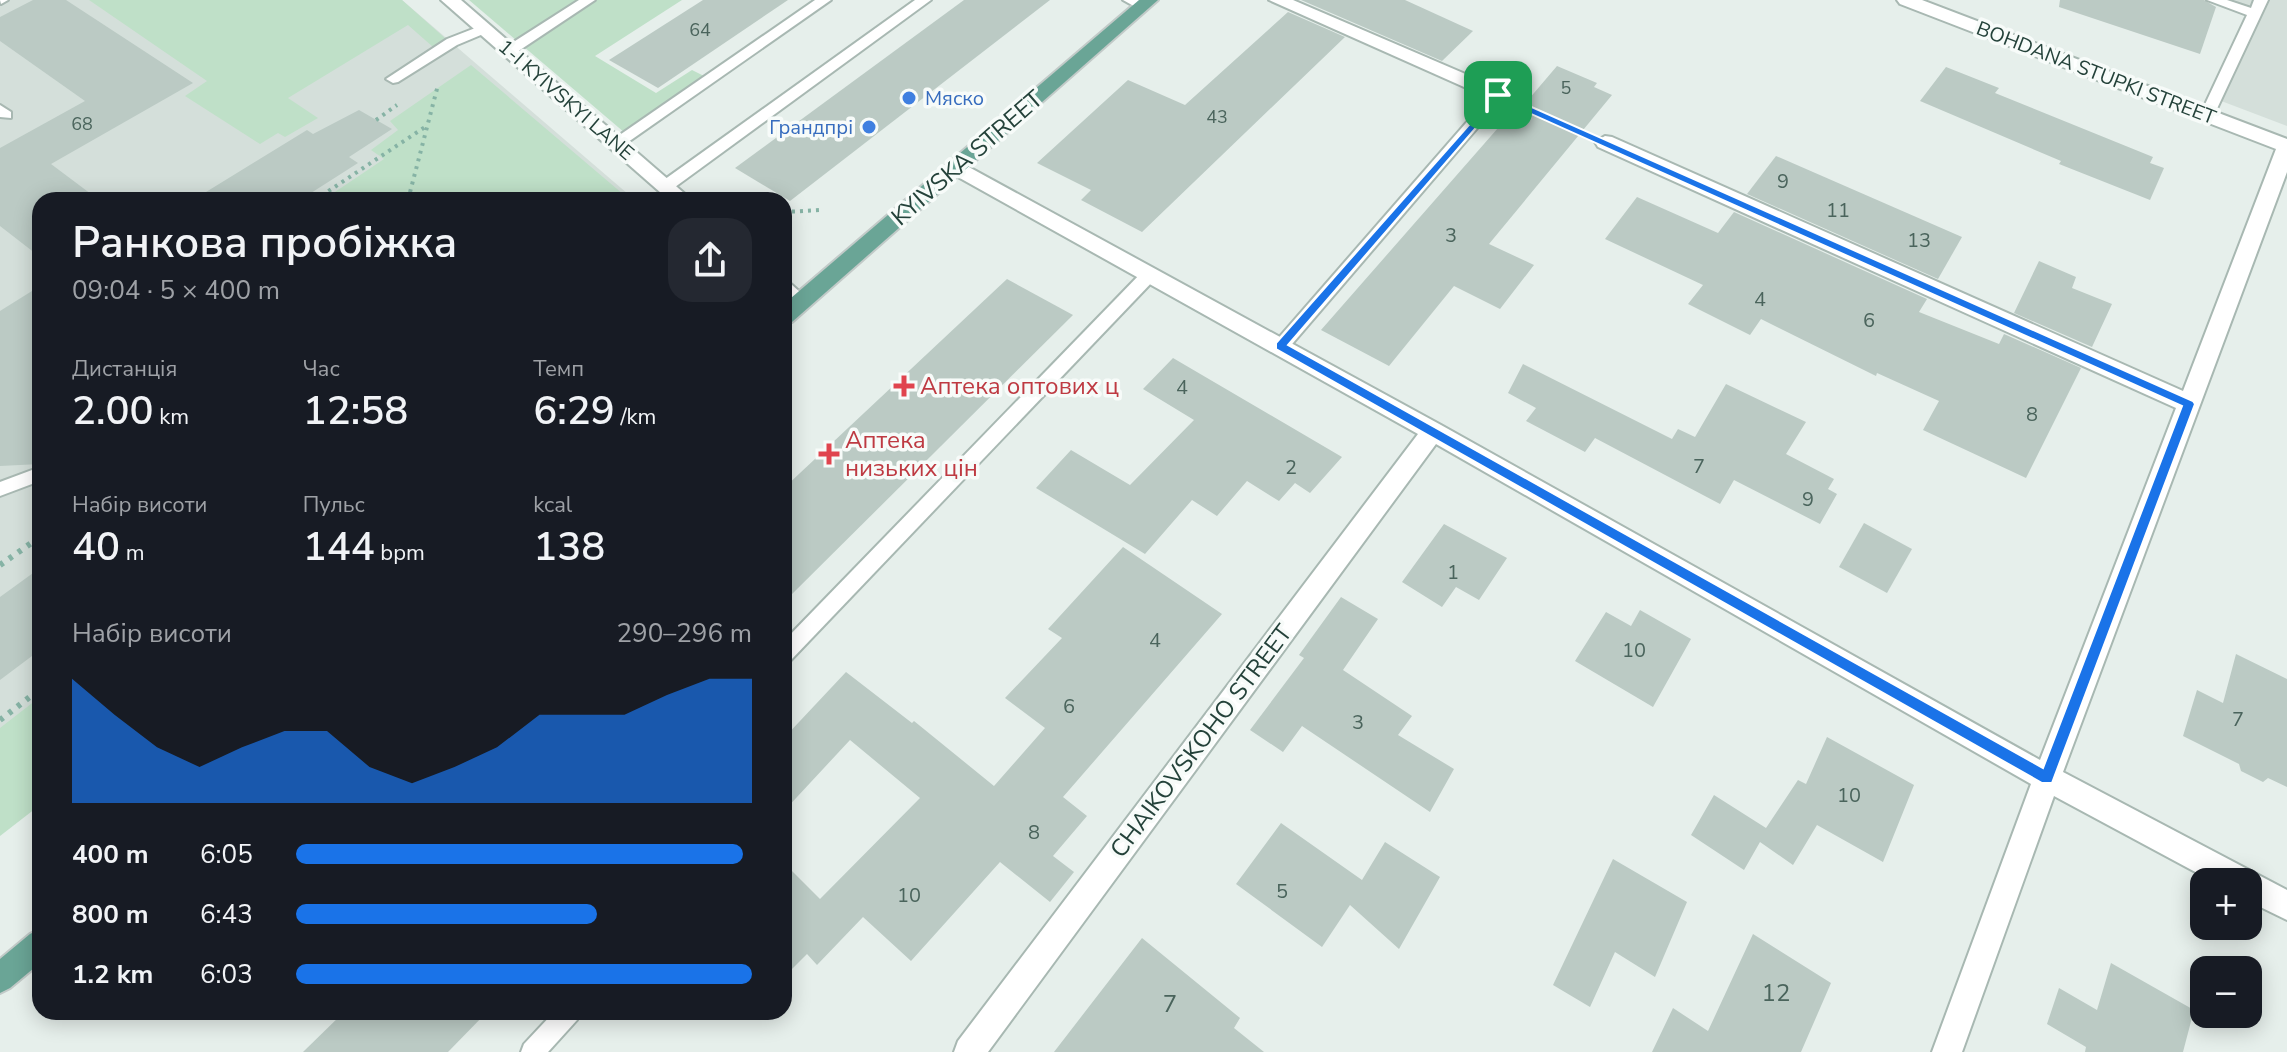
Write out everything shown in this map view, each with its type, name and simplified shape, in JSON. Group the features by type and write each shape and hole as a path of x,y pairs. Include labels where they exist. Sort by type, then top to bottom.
{"main road":[{"name":"KYIVSKA STREET","path":"792,300 956,167 1140,2"},
{"path":"0,978 32,951"}],"street":[{"name":"1-I KYIVSKYI LANE","path":"450,0 673,192"},
{"path":"1278,0 1498,95"},
{"name":"BOHDANA STUPKI STREET","path":"1906,0 2287,146"},
{"path":"1605,142 2189,404"},
{"path":"1956,1048 2047,778 2287,146"},
{"path":"956,167 1433,431 2047,778 2217,868"},
{"name":"CHAIKOVSKOHO STREET","path":"969,1052 1433,431"},
{"path":"2262,893 2287,906"}],"lane":[{"path":"509,51 588,0"},
{"path":"616,144 824,0"},
{"path":"666,186 924,0"},
{"path":"2207,115 2258,7 2214,0"},
{"path":"393,79 452,42 483,29"},
{"path":"1281,346 1498,95"},
{"path":"792,646 1150,274"},
{"path":"0,489 32,477"},
{"path":"532,1052 562,1020"}],"path":[{"path":"410,192 440,77"},
{"path":"1498,95 1605,142"},
{"path":"327,192 428,125"},
{"path":"792,212 821,210"},
{"path":"0,565 32,543"},
{"path":"0,720 32,695"}],"shaded area":[{"path":"0,0 402,0 626,192 32,192 32,805 0,830"},
{"path":"2214,0 2287,0 2287,126 2216,99 2254,14"}],"green space":[{"path":"89,0 402,0 446,39 433,47 408,25 288,98 318,118 285,137 278,133 260,144 185,96 207,81"},
{"path":"469,0 682,0 595,56 656,93 692,70 706,77 625,133"},
{"path":"471,65 621,192 335,192 384,159 371,150 398,130 390,121"},
{"path":"32,703 32,811 0,836 0,728"}],"building":[{"path":"33,0 66,0 193,83 51,164 88,192 32,192 32,251 0,226 0,148 85,101 0,41 0,17"},
{"path":"703,0 788,0 658,88 609,60"},
{"path":"964,0 1050,0 792,199 792,192 775,192 735,168"},
{"path":"1301,0 1405,0 1473,31 1442,61"},
{"path":"2060,0 2204,0 2216,7 2200,54 2059,7"},
{"path":"1288,12 1345,37 1142,232 1081,200 1091,190 1037,163 1128,80 1185,105"},
{"path":"1557,66 1597,83 1594,87 1612,95 1489,244 1534,265 1500,309 1454,286 1389,366 1321,330 1512,112 1516,114"},
{"path":"1946,67 1999,88 1995,93 2153,157 2150,163 2164,168 2150,200 2059,164 2061,161 1920,101"},
{"path":"359,110 392,129 349,157 358,163 313,192 206,192 307,130 313,134"},
{"path":"1776,156 1962,237 1938,279 1747,194"},
{"path":"1637,197 1718,233 1734,212 1927,299 1919,312 1999,344 2004,334 2081,368 2026,478 1923,430 1939,401 1877,373 1876,376 1761,319 1750,335 1688,304 1703,285 1605,239"},
{"path":"2039,261 2076,277 2072,288 2112,304 2092,347 2014,313"},
{"path":"1007,279 1073,315 792,594 792,481"},
{"path":"32,291 32,464 0,466 0,311"},
{"path":"1173,358 1342,457 1310,493 1295,483 1279,501 1247,481 1217,516 1192,500 1145,554 1036,488 1071,450 1130,485 1194,420 1143,389"},
{"path":"1523,364 1672,439 1678,429 1695,437 1726,384 1806,422 1786,454 1834,479 1828,489 1837,494 1820,524 1734,480 1720,504 1595,438 1585,452 1526,421 1536,408 1508,393"},
{"path":"1864,523 1912,549 1887,593 1839,567"},
{"path":"1444,524 1507,558 1479,600 1456,587 1442,607 1402,582"},
{"path":"1123,547 1222,614 1063,797 1087,816 1053,856 1074,872 1050,902 1000,862 911,961 863,917 817,965 807,954 792,969 792,871 820,899 920,798 850,740 792,802 792,729 846,672 912,723 914,721 994,786 1045,728 1005,698 1062,638 1048,629"},
{"path":"32,574 32,656 0,680 0,597"},
{"path":"1341,597 1378,619 1343,670 1412,716 1398,735 1454,769 1430,812 1302,726 1283,752 1250,730 1304,658 1299,655"},
{"path":"1640,610 1691,639 1653,707 1575,661 1606,612 1631,626"},
{"path":"2236,654 2287,679 2287,787 2268,778 2263,782 2241,771 2239,764 2183,736 2197,690 2223,703"},
{"path":"1827,737 1914,785 1883,862 1817,825 1793,865 1760,842 1744,870 1691,835 1714,795 1766,828 1798,780 1806,784"},
{"path":"1281,823 1362,880 1385,842 1440,877 1399,949 1350,905 1322,947 1236,884"},
{"path":"1613,859 1687,902 1655,977 1615,952 1590,1007 1553,985"},
{"path":"1753,934 1831,983 1801,1052 1652,1052 1673,1008 1708,1031"},
{"path":"1142,938 1240,1018 1234,1028 1264,1052 1054,1052"},
{"path":"2111,963 2190,1008 2190,1025 2183,1052 2085,1052 2086,1047 2047,1024 2059,988 2097,1010"},
{"path":"336,1020 479,1020 448,1052 303,1052"}],"place":[{"name":"Мяско","path":"909,98"},
{"name":"Грандпрі","path":"869,127"},
{"name":"Аптека оптових ц","path":"904,386"},
{"name":"Аптека низьких цін","path":"829,454"}],"route":[{"path":"1498,95 2189,404 2047,778 1281,346 1498,95"}]}
